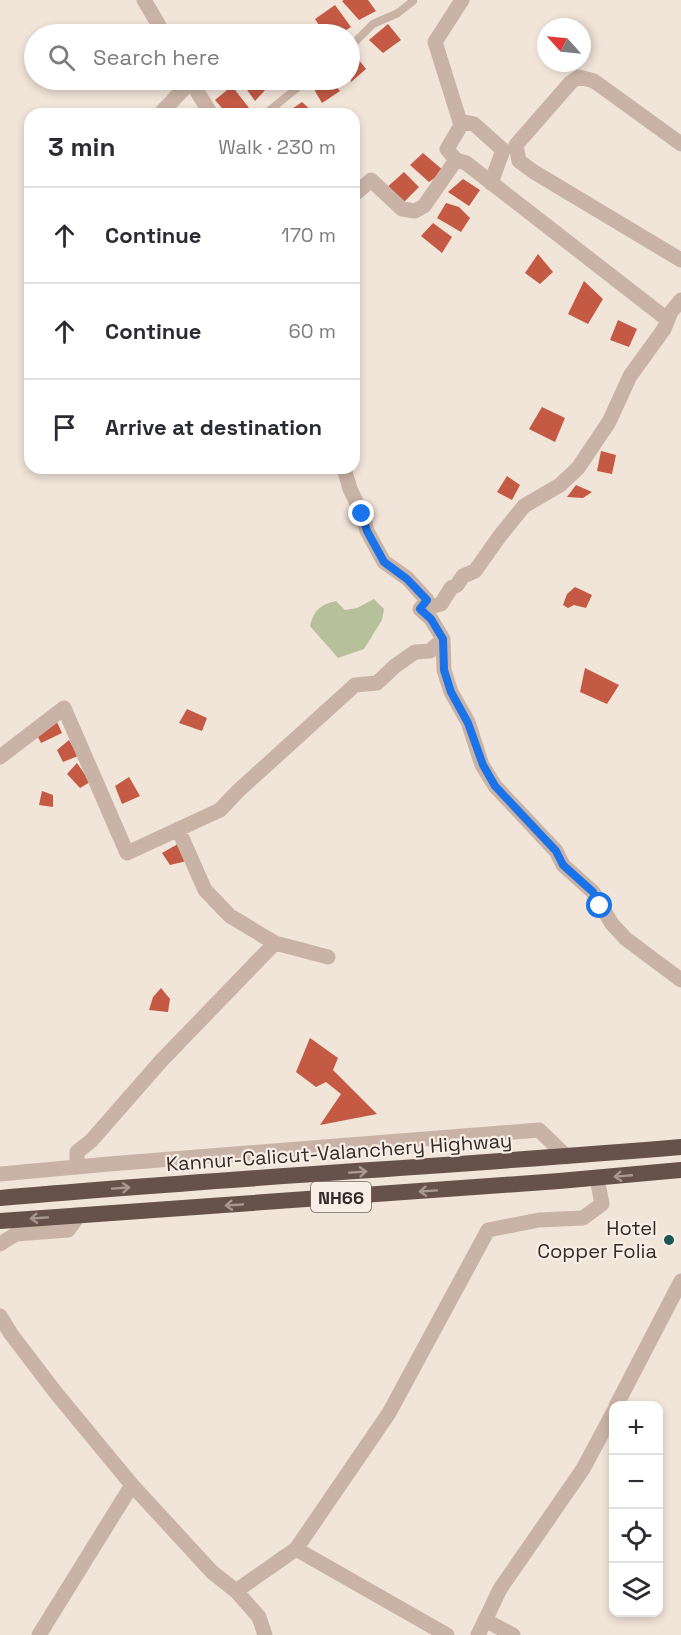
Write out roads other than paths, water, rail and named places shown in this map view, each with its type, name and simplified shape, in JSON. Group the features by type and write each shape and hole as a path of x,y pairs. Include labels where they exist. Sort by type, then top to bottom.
{"highway":[{"name":"Kannur-Calicut-Valanchery Highway","path":"0,1198 681,1147"},
{"name":"NH66","path":"0,1221 681,1170"}],"street":[{"path":"144,0 158,24"},
{"path":"461,125 435,42 462,0"},
{"path":"679,255 534,172 519,161 516,145 571,82 579,77 594,81 681,144"},
{"path":"165,108 182,90"},
{"path":"197,90 207,108"},
{"path":"491,183 503,150 474,124 463,122 447,149 456,160 466,163 491,183 668,320"},
{"path":"360,190 371,180 402,209 415,211 424,206 456,160"},
{"path":"420,609 441,604 451,588 463,576 475,571 524,506 560,485 578,468 609,422 630,376 664,329 675,305 681,300"},
{"path":"346,474 367,531 384,562 407,579 427,600 420,609"},
{"path":"420,609 431,619 443,639 444,670 451,692 468,723 483,765 495,786 556,851 563,865 593,892 612,924 626,939 681,980"},
{"path":"0,757 64,708 127,852 220,810 355,685 377,683 395,666 416,652 430,651 443,639"},
{"path":"178,829 205,890 230,916 274,943 328,957"},
{"path":"77,1167 77,1152 91,1141 161,1061 274,943"},
{"path":"0,1174 539,1130 567,1157"},
{"path":"236,1591 296,1549 389,1413 488,1230 539,1220 583,1218 602,1204 597,1178"},
{"path":"0,1244 16,1234 68,1230 79,1215"},
{"path":"619,1401 681,1281"},
{"path":"0,1316 56,1393 132,1485 212,1572 236,1591 259,1617 265,1635"},
{"path":"478,1635 500,1589 583,1469 609,1420"},
{"path":"44,1633 132,1485"},
{"path":"296,1549 447,1635"},
{"path":"485,1620 513,1635"}],"lane":[{"path":"360,37 373,24 398,13 413,1"},
{"path":"272,108 295,90"}],"place":[{"name":"Hotel Copper Folia","path":"669,1240"}]}
